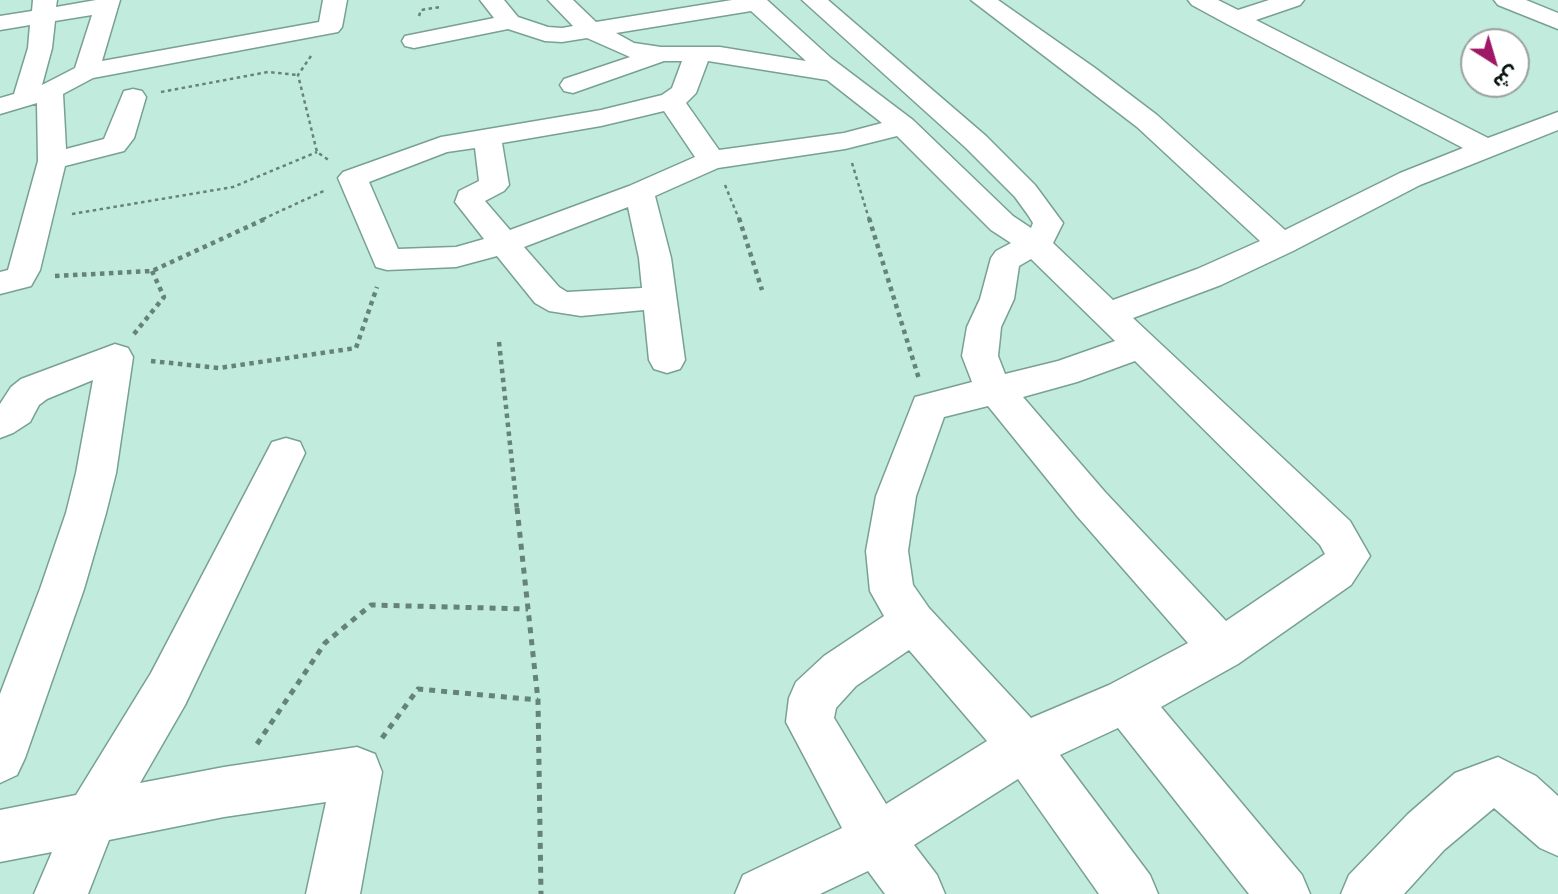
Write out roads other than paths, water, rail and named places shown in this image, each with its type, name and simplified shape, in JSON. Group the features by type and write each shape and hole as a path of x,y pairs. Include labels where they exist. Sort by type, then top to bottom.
{"street":[{"path":"0,106 38,94 86,72 330,27 335,0"},
{"path":"492,0 510,22"},
{"path":"983,0 1086,73 1147,121 1282,244"},
{"path":"1200,0 1485,148"},
{"path":"1235,19 1292,0"},
{"path":"1506,0 1558,22"},
{"path":"414,41 510,22 551,35 755,1 809,51 903,126 1002,223 1035,244 1335,533 1349,556 1336,572 1222,649 1126,701 1024,746 877,839 762,894"},
{"path":"823,1 976,142 1025,191 1048,223 1045,233 1035,244 1007,258 997,299 984,327 980,356 984,371 995,389 1091,504 1222,649"},
{"path":"0,23 45,8 106,3 86,72"},
{"path":"572,3 590,30 628,50 661,54 698,53 838,74"},
{"path":"10,281 24,270 52,160 38,94 45,8"},
{"path":"698,53 683,93 671,101 601,118 441,145 353,178 387,260 456,257 502,244 639,192 710,160 845,141 903,126"},
{"path":"573,85 661,54"},
{"path":"52,160 114,145 120,138 133,97"},
{"path":"671,101 710,160"},
{"path":"1109,314 1209,277 1282,244 1410,179 1558,120"},
{"path":"487,136 494,185 470,197 470,202 502,244 547,295 561,303 581,304 659,298"},
{"path":"639,192 656,258 667,360"},
{"path":"1131,894 1024,746 913,622 892,591 887,551 896,496 918,442 928,407 1064,373 1139,346"},
{"path":"0,423 17,412 24,397 34,389 115,357 96,473 86,513 62,589 0,758"},
{"path":"61,894 92,817 168,689 286,453"},
{"path":"913,622 840,671 813,698 810,722 877,839 918,894"},
{"path":"1126,701 1283,894"},
{"path":"0,836 224,792 357,772 333,894"},
{"path":"1368,894 1426,832 1474,791 1498,782 1518,794 1558,830"}]}
